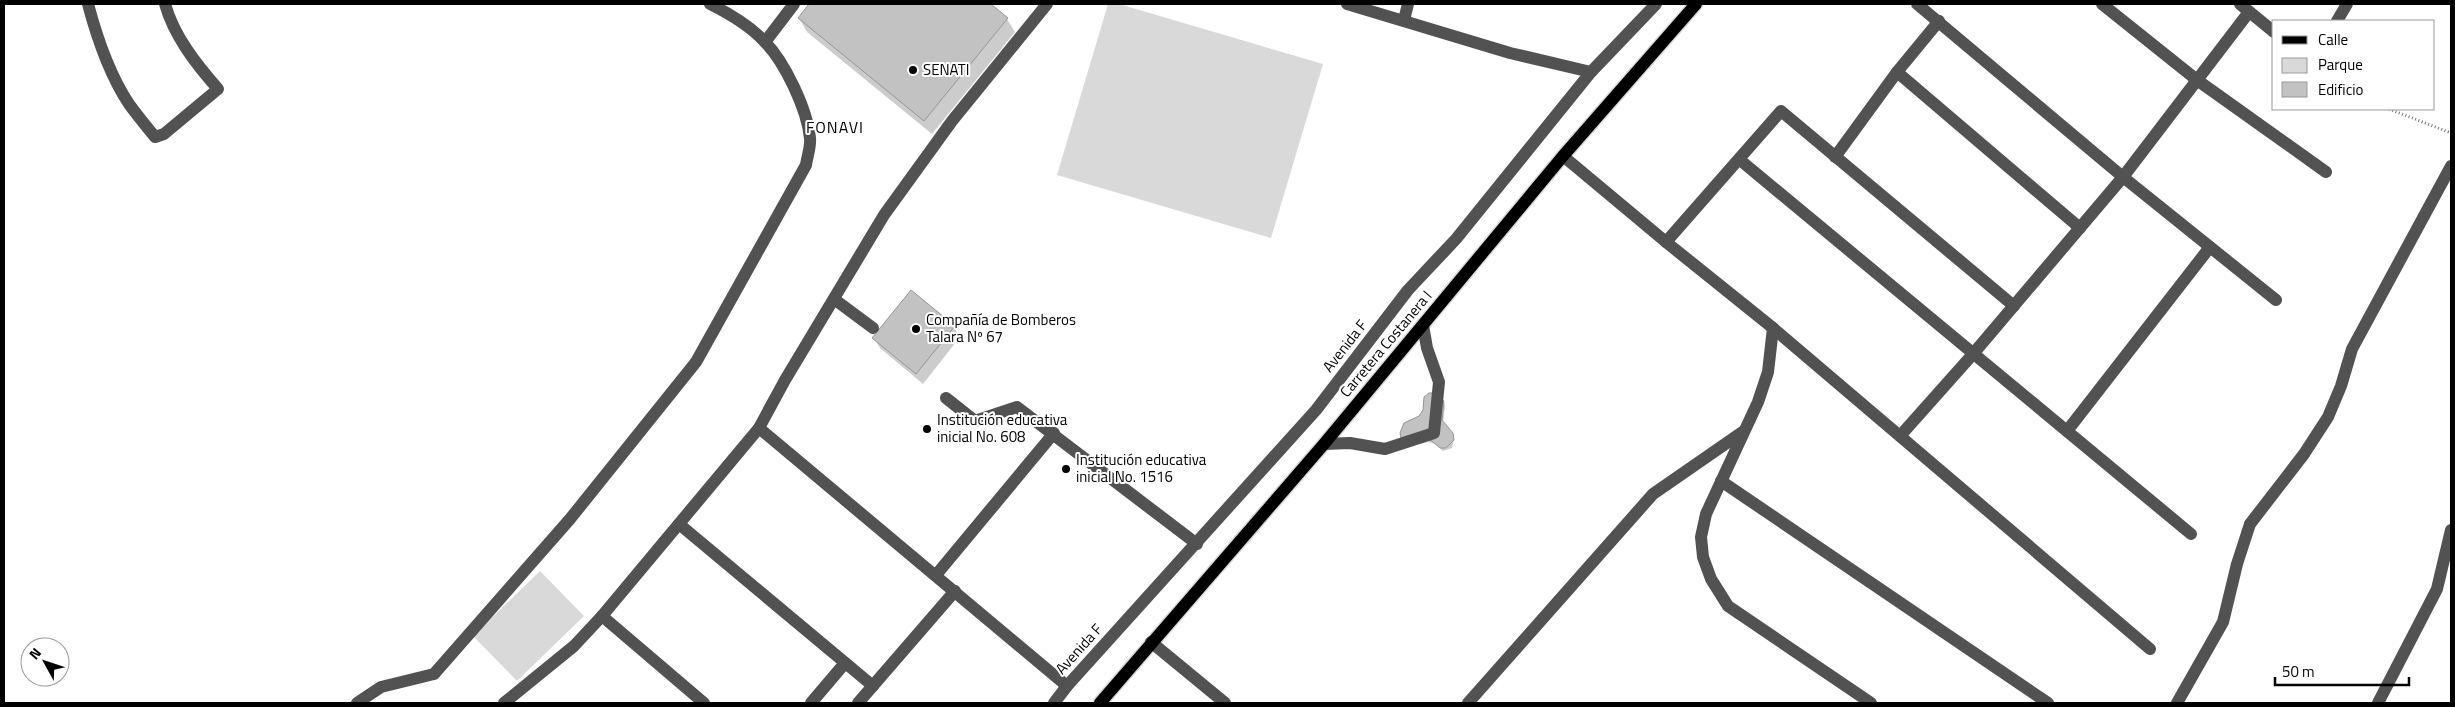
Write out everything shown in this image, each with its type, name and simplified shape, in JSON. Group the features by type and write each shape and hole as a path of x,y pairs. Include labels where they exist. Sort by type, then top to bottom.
{"main road":[{"name":"Carretera Costanera I","path":"1100,703 1324,444 1563,156 1696,4"}],"street":[{"path":"88,4 96,34 112,72 128,103 155,137 164,134 218,89 188,52 168,7"},
{"path":"357,703 381,687 434,674 570,519 696,362 806,165 810,139 802,107 788,75 765,42 734,16 710,4"},
{"path":"765,42 794,4"},
{"path":"504,703 574,646 602,616 759,428 785,380 884,215 914,172 1047,4"},
{"path":"1347,4 1510,53 1591,72"},
{"path":"1404,20 1408,4"},
{"name":"Avenida F","path":"1054,703 1067,686 1316,410 1408,290 1456,239 1591,72 1656,4"},
{"path":"1917,4 2123,177 2276,300"},
{"path":"2102,4 2197,80 2326,172"},
{"path":"2337,20 2347,4"},
{"path":"1900,436 1973,354 2123,177 2197,80 2244,8 2272,30"},
{"path":"1835,158 1897,72 1939,21"},
{"path":"1897,72 2080,228"},
{"path":"1666,242 1740,160 1781,111 2014,306"},
{"path":"1563,156 1773,328 2150,649"},
{"path":"1740,160 2191,534"},
{"path":"2177,703 2222,622 2237,564 2250,524 2304,454 2328,417 2341,386 2352,349 2451,166"},
{"path":"2067,431 2210,247"},
{"path":"834,299 872,328"},
{"path":"1324,444 1350,443 1385,449 1434,433 1439,382 1427,348 1423,325"},
{"path":"1773,328 1768,372 1744,432 1706,514 1701,537 1703,557 1711,578 1728,606 1871,703"},
{"path":"946,398 975,421 1017,407 1054,433 1197,544"},
{"path":"759,428 1067,686"},
{"path":"1468,703 1653,494 1744,432"},
{"path":"936,575 1054,433"},
{"path":"1721,481 2048,703"},
{"path":"679,524 873,686"},
{"path":"2378,703 2437,589 2451,530"},
{"path":"858,703 955,591"},
{"path":"602,616 704,703"},
{"path":"1151,642 1224,703"},
{"path":"811,703 846,663"}],"path":[{"path":"2392,110 2451,133"}],"green space":[{"path":"1108,4 1119,4 1323,64 1271,238 1057,175"},
{"path":"540,571 584,616 517,681 473,636"}],"building":[{"name":"SENATI","path":"809,4 991,4 1008,18 924,121 798,18"},
{"name":"Compañía de Bomberos Talara Nº 67","path":"911,290 955,326 916,374 872,338"},
{"path":"1429,393 1435,393 1444,401 1442,420 1453,433 1454,440 1446,448 1440,448 1432,441 1426,439 1401,438 1400,433 1404,423 1419,416 1423,410 1424,397"}],"place":[{"name":"SENATI","path":"913,70"},
{"name":"Compañía de Bomberos Talara Nº 67","path":"916,329"},
{"name":"Institución educativa inicial No. 608","path":"927,429"},
{"name":"Institución educativa inicial No. 1516","path":"1066,469"}],"district":[{"name":"FONAVI","path":"835,127"}]}
